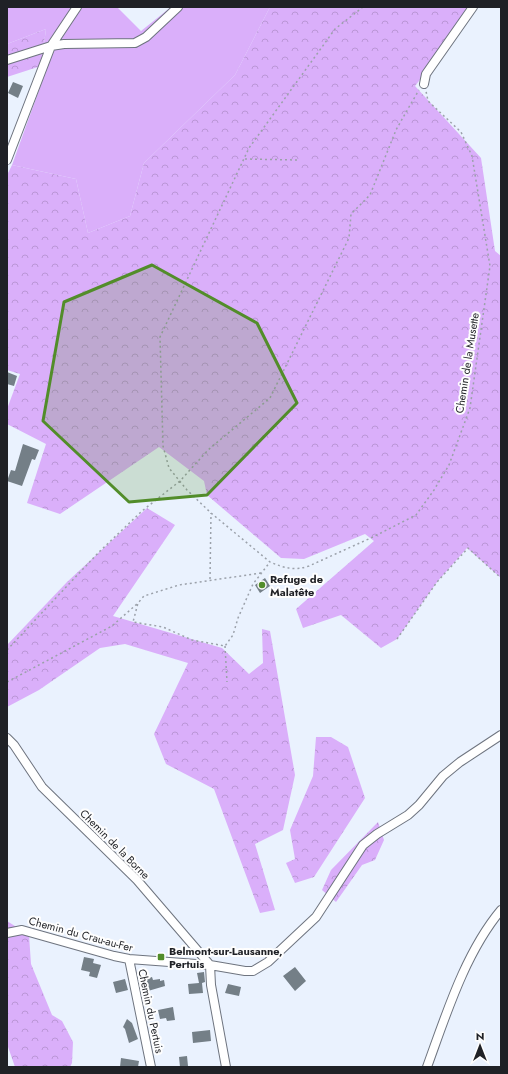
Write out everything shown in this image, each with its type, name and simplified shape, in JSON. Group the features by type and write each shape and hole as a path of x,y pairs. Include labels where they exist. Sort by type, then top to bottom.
{"street":[{"path":"7,160 51,46 77,7"},
{"path":"7,60 51,46 64,44 135,43 146,37 178,7"},
{"path":"424,84 426,74 472,7"},
{"name":"Chemin du Crau-au-Fer","path":"7,933 22,930 129,959 210,965 253,971 268,962 316,917 363,845 408,815 443,776 460,762 501,735"},
{"name":"Chemin de la Borne","path":"7,738 14,745 42,787 137,880 210,965"},
{"path":"427,1067 453,998 478,943 501,910"},
{"name":"Chemin du Pertuis","path":"129,959 151,1067"},
{"path":"210,965 210,985 226,1067"}],"path":[{"name":"Chemin de la Musette","path":"363,7 335,29 249,148 160,337 163,446 169,468 187,490 211,513 270,562 292,569 301,569 373,537 416,515 434,490 449,465 470,408 490,266 472,156 461,132 428,100 424,84"},
{"path":"7,650 110,542 142,511 180,481 208,450 270,398 349,238 351,214 370,195 396,130 408,107 424,84"},
{"path":"245,159 298,160"},
{"path":"210,579 211,513"},
{"path":"397,639 437,582 468,548 501,578"},
{"path":"227,682 225,646 233,635 247,595 253,584 270,562"},
{"path":"7,682 112,626 144,596 179,585 210,579 261,573"},
{"path":"138,603 133,622 163,627 192,640 225,646"}],"highlighted area":[{"path":"152,265 257,323 297,403 207,495 129,502 43,421 64,302"}],"green space":[{"path":"7,7 117,7 141,31 171,7 270,7 235,75 144,163 130,216 88,233 76,179 12,165 47,68 41,66 46,29 7,44"},
{"path":"270,7 478,7 415,86 481,158 495,251 501,256 501,578 467,548 437,582 397,639 381,648 341,615 303,628 296,609 374,541 365,534 304,559 281,558 207,495 204,481 159,447 60,514 27,503 46,444 7,424 7,409 20,374 7,370 7,175 12,165 76,179 88,233 130,216 144,163 235,75"},
{"path":"46,29 41,66 7,77 7,44"},
{"path":"147,508 175,525 113,616 222,648 249,674 263,663 262,629 270,631 295,775 283,830 255,844 275,910 260,913 214,789 166,764 154,734 188,663 125,644 100,648 39,690 7,707 7,645 67,582"},
{"path":"316,737 331,737 348,747 365,798 314,877 295,883 286,863 295,859 290,830 313,776"},
{"path":"378,822 384,840 375,860 362,865 336,902 322,890 331,870"},
{"path":"7,921 29,935 31,964 52,1015 62,1021 73,1042 72,1063 70,1067 15,1067 7,1044"}],"building":[{"path":"13,82 23,86 18,98 8,93"},
{"path":"7,372 17,376 14,386 7,384"},
{"path":"23,444 39,450 35,460 32,459 22,486 7,481 11,470 15,471"},
{"name":"Refuge de Malatête","path":"265,578 270,586 260,593 255,585"},
{"path":"84,957 94,959 93,963 101,965 97,978 89,976 90,972 81,970"},
{"path":"295,967 306,981 295,991 283,976"},
{"path":"204,972 205,982 202,983 203,993 189,994 188,984 199,983 197,973"},
{"path":"152,977 153,980 164,980 165,986 148,991 145,979"},
{"path":"125,979 128,990 116,993 113,982"},
{"path":"228,984 241,987 239,996 225,993"},
{"path":"173,1007 175,1020 167,1021 166,1018 160,1019 158,1010"},
{"path":"127,1019 132,1023 138,1039 129,1043 123,1027"},
{"path":"210,1030 211,1041 193,1043 192,1032"},
{"path":"187,1056 188,1066 180,1067 179,1057"},
{"path":"121,1058 139,1061 138,1067 120,1067"}],"place":[{"name":"Refuge de Malatête","path":"262,585"},
{"name":"Belmont-sur-Lausanne, Pertuis","path":"161,957"}]}
